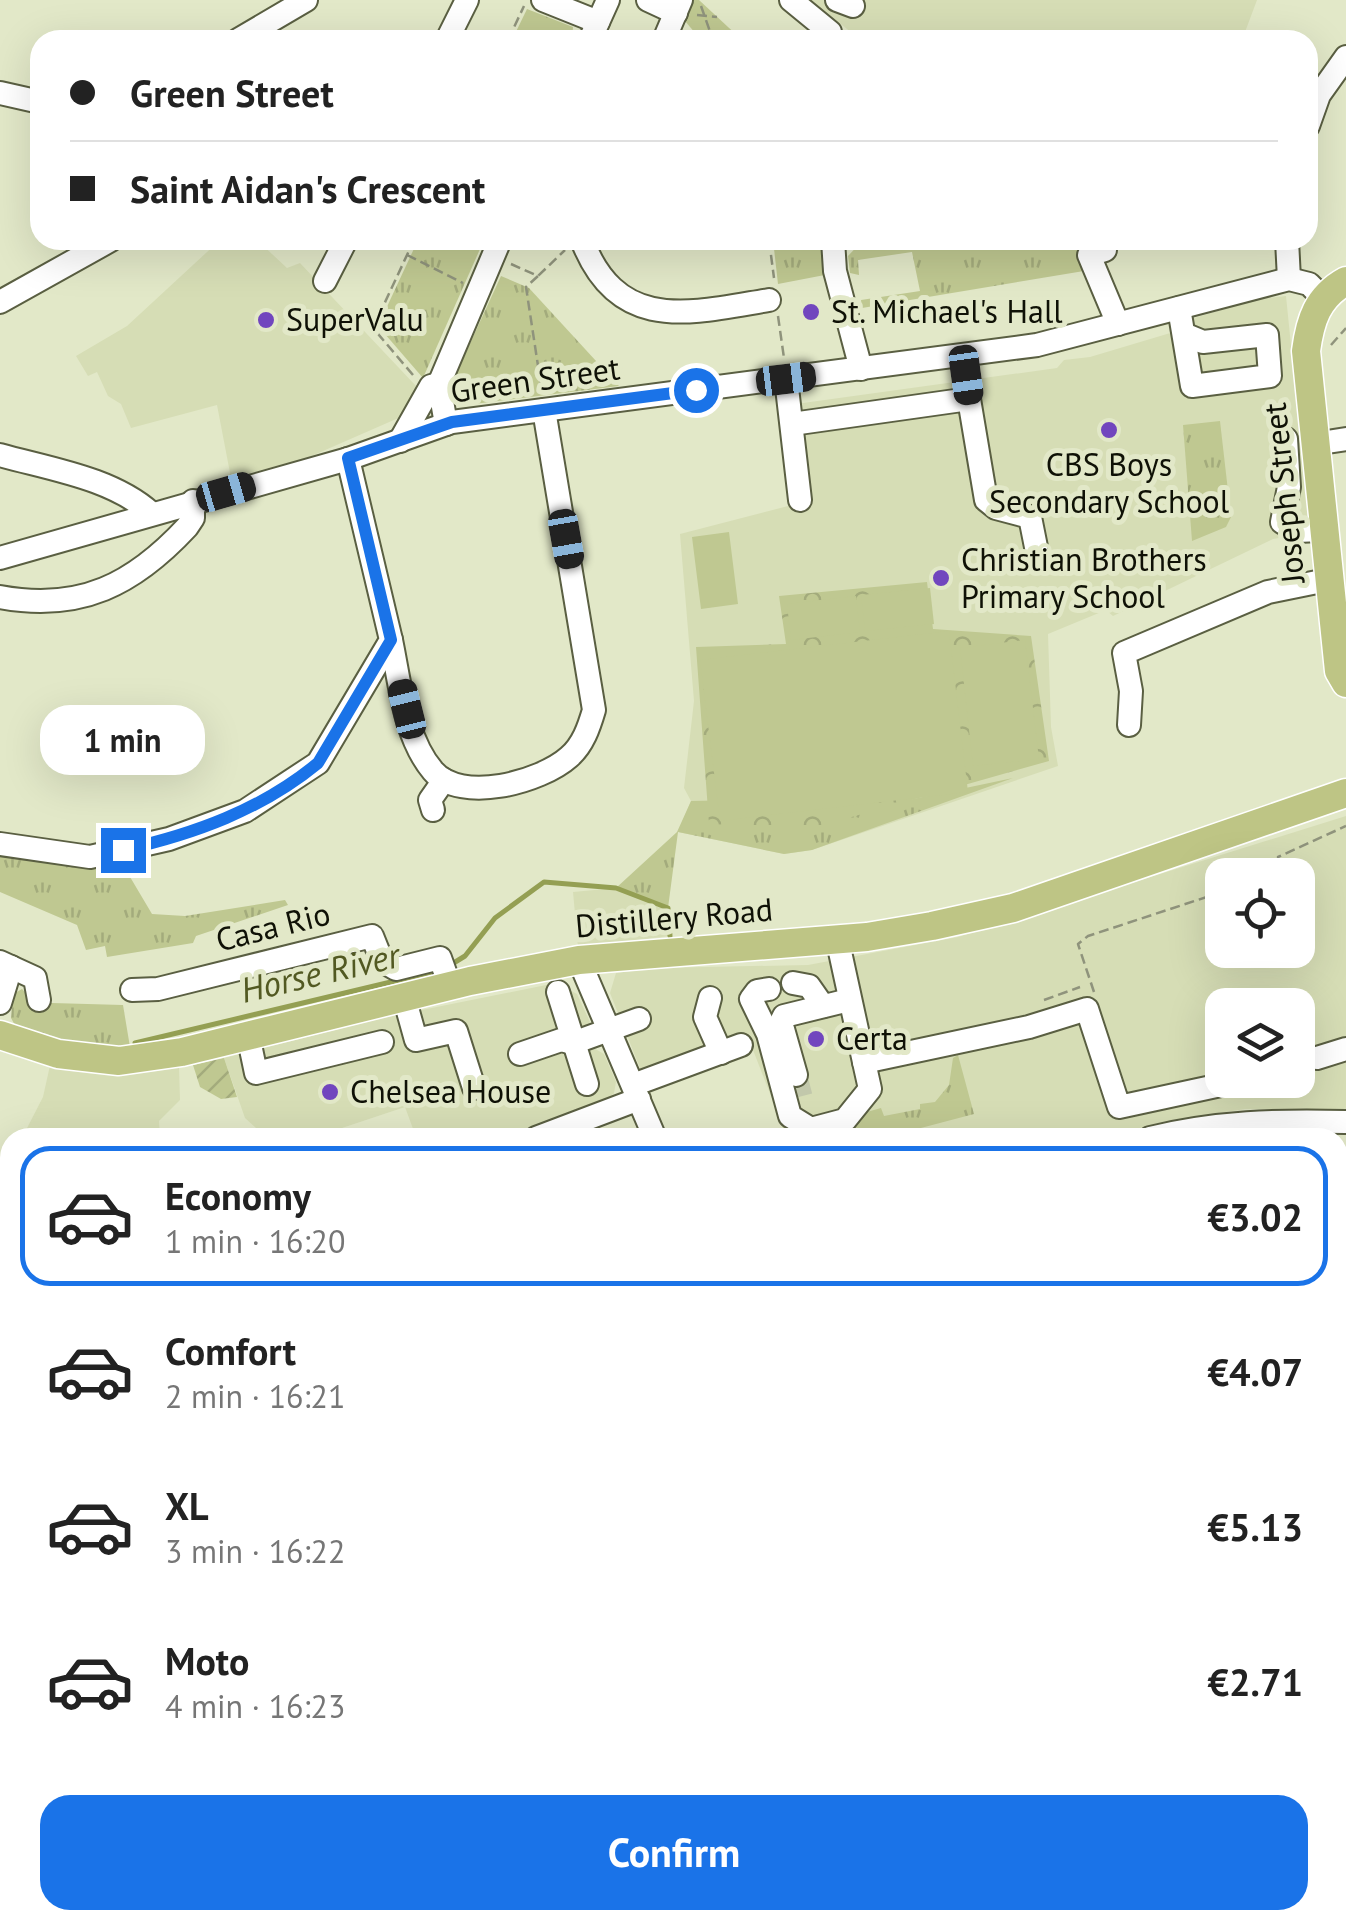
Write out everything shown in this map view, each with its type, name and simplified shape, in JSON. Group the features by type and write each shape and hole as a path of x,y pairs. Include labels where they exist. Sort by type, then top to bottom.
{"main road":[{"path":"1323,298 1346,281"},
{"name":"Joseph Street","path":"1323,298 1310,320 1306,351 1327,580 1339,671 1346,682"},
{"name":"Distillery Road","path":"0,1036 58,1054 118,1060 182,1052 404,997 445,973 932,926 1013,908 1346,794"}],"street":[{"path":"255,30 306,0"},
{"path":"452,30 467,0"},
{"path":"543,0 592,30"},
{"path":"594,30 608,0"},
{"path":"648,0 678,6 668,30"},
{"path":"791,0 828,30"},
{"path":"1318,88 1346,57"},
{"path":"0,93 30,100"},
{"path":"0,302 93,250"},
{"path":"325,281 341,250"},
{"path":"579,250 632,305 676,316 770,300"},
{"path":"834,250 835,271 861,369"},
{"path":"1105,250 1088,254 1118,324"},
{"path":"1288,250 1289,279 1309,284 1323,298"},
{"path":"428,382 503,251"},
{"name":"Green Street","path":"0,558 348,458 446,424 543,404 786,379 1036,346 1289,279"},
{"path":"1179,308 1186,334"},
{"path":"963,356 986,500 1030,517 1037,552"},
{"path":"786,379 800,500"},
{"path":"428,382 446,424"},
{"path":"400,441 431,386 428,382"},
{"path":"792,424 969,399"},
{"path":"348,458 417,745 444,780 458,786 495,785 547,771 570,756 585,736 594,710 543,404"},
{"path":"1286,439 1289,486 1282,522 1298,531 1322,530"},
{"path":"1314,444 1346,439"},
{"path":"0,455 106,486 134,498 151,513"},
{"path":"0,597 46,600 90,594 130,579 187,527 194,502"},
{"path":"1129,725 1131,691 1118,644 1268,592 1327,580"},
{"path":"0,844 90,858 169,839 246,811 318,763 391,640"},
{"path":"433,810 430,800 444,780"},
{"name":"Casa Rio","path":"132,990 158,989 372,936 382,960 396,969 445,973"},
{"path":"815,1128 845,1120 870,1089 837,938"},
{"path":"580,960 651,1128"},
{"path":"0,1004 5,964 35,978 39,1000"},
{"path":"789,1069 751,999 757,991 810,986 822,1006"},
{"path":"558,992 586,1084"},
{"path":"404,997 416,1040 456,1031 474,1088"},
{"path":"558,1128 731,1049 705,1017 710,998"},
{"path":"809,1128 790,1116 789,1069 781,1022 784,1016 849,1000"},
{"path":"864,1062 1029,1027 1087,1009 1119,1107 1205,1088"},
{"path":"520,1054 561,1040 573,1043 638,1019"},
{"path":"248,1035 256,1073 382,1042"},
{"path":"1317,1058 1346,1049"},
{"path":"804,1106 811,1128"},
{"path":"1188,1128 1248,1122 1346,1122"}],"path":[{"path":"699,0 710,30"},
{"path":"409,250 373,328 428,382"},
{"path":"543,404 526,287 568,250"},
{"path":"503,251 538,276"},
{"path":"407,255 468,286"},
{"path":"1324,353 1346,328"},
{"path":"1278,858 1346,826"},
{"path":"1078,944 1088,936 1205,898"},
{"path":"1032,1004 1080,987"},
{"path":"878,1037 913,1030"}],"shaded area":[{"path":"811,0 1257,0 1246,30 848,30"},
{"path":"209,250 268,250 287,268 300,263 416,386 403,416 307,458 231,478 217,405 131,428 121,404 108,396 97,372 88,376 76,356 127,326"},
{"name":"Christian Brothers Primary School","path":"1286,296 1310,533 1273,539 1113,616 1106,610 1048,634 1051,727 1058,766 812,850 784,854 678,832 691,801 684,788 694,701 680,534 792,505 789,398 803,403 1057,368 1064,360 1090,357 1177,331 1191,319 1258,299"},
{"path":"1346,816 1346,1109 1245,1109 1140,1128 783,1128 753,1050 648,1088 610,993 616,973 655,968 808,965 958,937 1205,860 1205,968 1315,968 1315,858 1211,858"},
{"path":"616,888 668,908 670,936 578,947 573,892"},
{"path":"556,983 577,994 590,1022 585,1031 590,1046 604,1054 616,1082 614,1093 608,1100 530,1128 413,1128 405,1107 342,1128 256,1128 245,1118 224,1058 382,1018"},
{"path":"51,1061 131,1073 179,1067 180,1100 159,1121 159,1128 27,1128 43,1097"}],"green space":[{"path":"694,0 699,0 731,30 693,30 685,21"},
{"path":"527,9 573,27 573,30 517,30"},
{"path":"413,250 480,250 423,378 378,326"},
{"path":"774,250 826,250 830,274 778,284"},
{"path":"854,250 1086,250 1090,270 862,308 861,300 920,291 912,252 858,260 859,275 850,273 848,256"},
{"path":"501,276 529,288 619,386 474,404 461,398 455,376"},
{"path":"1220,421 1231,517 1226,527 1192,541 1183,425"},
{"path":"729,532 738,604 701,609 692,537"},
{"path":"927,582 933,629 1031,636 1049,761 813,828 709,824 696,647 786,644 779,596"},
{"path":"930,588 934,624 865,631 861,595"},
{"path":"856,596 860,632 791,640 787,604"},
{"path":"949,631 968,792 720,821 700,660"},
{"path":"1025,640 1039,759 973,766 960,648"},
{"path":"1013,778 812,850 784,854 678,832 668,908 616,888 677,832 691,801 739,800 818,819"},
{"path":"0,855 91,866 120,860 152,914 185,916 285,900 288,905 196,936 193,943 107,957 105,946 86,950 77,925 0,892"},
{"path":"22,989 32,999 52,1003 123,1005 130,1047 102,1050 16,1027 11,1018 13,994"},
{"path":"958,1055 974,1114 921,1128 810,1128 881,1108 884,1116 935,1102 949,1085 953,1058"},
{"path":"224,1058 237,1097 221,1099 200,1087 193,1065"},
{"path":"785,1119 796,1128 783,1128 780,1121"}],"waterway":[{"path":"452,964 465,956 495,918 544,882 616,888 668,908 670,936"},
{"name":"Horse River","path":"135,1043 437,971"}],"tunnel":[{"path":"796,1075 804,1106"}],"place":[{"name":"St. Michael's Hall","path":"811,312"},
{"name":"SuperValu","path":"266,320"},
{"name":"CBS Boys Secondary School","path":"1109,430"},
{"name":"Christian Brothers Primary School","path":"941,578"},
{"name":"Certa","path":"816,1039"},
{"name":"Chelsea House","path":"330,1092"}],"route":[{"path":"123,850 169,839 246,811 300,778 318,763 391,640 348,458 452,422 696,390"}]}
